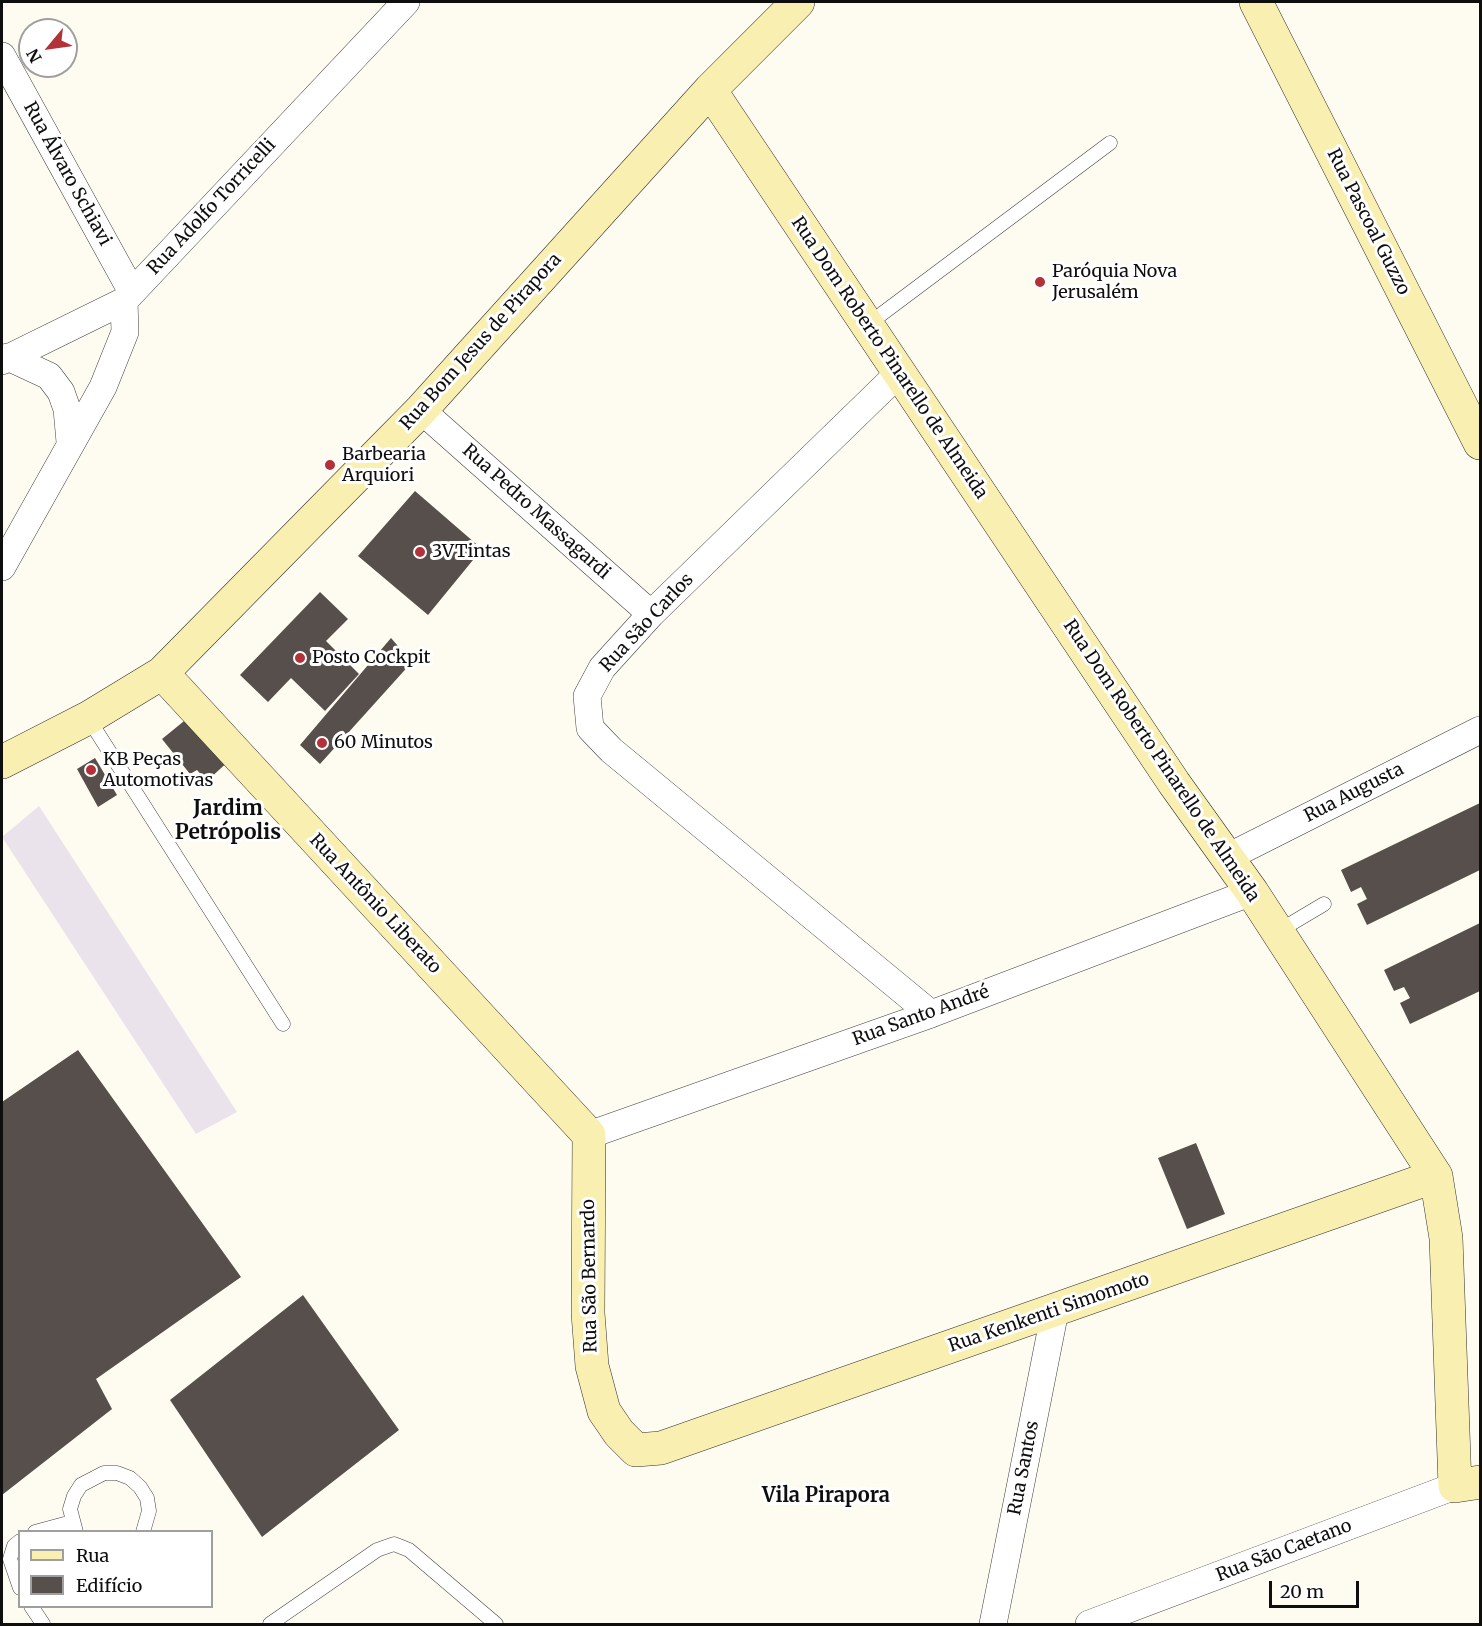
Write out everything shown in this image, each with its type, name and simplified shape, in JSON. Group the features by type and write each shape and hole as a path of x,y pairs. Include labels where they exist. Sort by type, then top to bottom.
{"street":[{"name":"Rua Adolfo Torricelli","path":"128,297 406,2"},
{"name":"Rua Bom Jesus de Pirapora","path":"2,762 88,718 162,673 421,410 710,90 798,2"},
{"name":"Rua Pascoal Guzzo","path":"1256,2 1480,443"},
{"name":"Rua Álvaro Schiavi","path":"2,56 128,297"},
{"name":"Rua Dom Roberto Pinarello de Almeida","path":"710,90 1174,783 1252,892 1276,933 1436,1176 1446,1238 1468,1484"},
{"path":"5,359 128,297"},
{"path":"2,567 70,442 103,387 125,332 128,297"},
{"path":"5,359 49,376 61,392 67,409 70,442"},
{"name":"Rua São Carlos","path":"899,373 651,614 602,668 587,696 591,728 611,750 931,1014"},
{"name":"Rua Pedro Massagardi","path":"421,410 651,614"},
{"name":"Rua Antônio Liberato","path":"162,673 588,1135"},
{"name":"Rua Augusta","path":"1228,857 1480,730"},
{"name":"Rua Santo André","path":"588,1135 931,1014 1252,892"},
{"name":"Rua São Bernardo","path":"588,1135 588,1313 592,1366 604,1411 619,1433 636,1450 661,1448"},
{"name":"Rua Kenkenti Simomoto","path":"661,1448 1436,1176"},
{"name":"Rua Santos","path":"993,1624 1055,1311"},
{"name":"Rua São Caetano","path":"1089,1624 1468,1484"}],"lane":[{"path":"867,326 1110,143"},
{"path":"88,718 283,1024"},
{"path":"1276,933 1324,904"},
{"path":"51,1530 74,1527 70,1509 74,1496 81,1485 104,1473 117,1473 130,1478 147,1498 149,1511 144,1530"},
{"path":"18,1543 14,1546 10,1559 18,1582"},
{"path":"270,1624 377,1550 394,1544 409,1550 496,1624"},
{"path":"32,1608 43,1624"}],"shaded area":[{"path":"39,806 237,1112 196,1134 2,837"}],"building":[{"name":"3VTintas","path":"415,491 482,549 428,615 358,556"},
{"name":"Posto Cockpit","path":"320,592 348,619 326,641 359,674 325,711 291,678 268,702 240,675"},
{"path":"391,638 412,662 320,764 300,745"},
{"path":"189,717 232,758 207,781 197,770 190,774 162,739"},
{"path":"95,758 117,795 98,807 77,769"},
{"path":"1480,803 1480,870 1367,925 1357,904 1367,899 1361,887 1351,892 1341,870"},
{"path":"1480,923 1480,991 1410,1024 1400,1003 1410,998 1404,987 1394,991 1384,970"},
{"path":"78,1050 241,1277 96,1379 112,1409 2,1495 2,1102"},
{"path":"1196,1143 1225,1214 1187,1229 1158,1158"},
{"path":"303,1295 399,1430 262,1537 170,1400"}],"place":[{"name":"Paróquia Nova Jerusalém","path":"1040,282"},
{"name":"Barbearia Arquiori","path":"330,465"},
{"name":"3VTintas","path":"420,552"},
{"name":"Posto Cockpit","path":"300,658"},
{"name":"60 Minutos","path":"322,743"},
{"name":"KB Peças Automotivas","path":"91,770"}],"district":[{"name":"Jardim Petrópolis","path":"228,821"},
{"name":"Vila Pirapora","path":"826,1496"}]}
